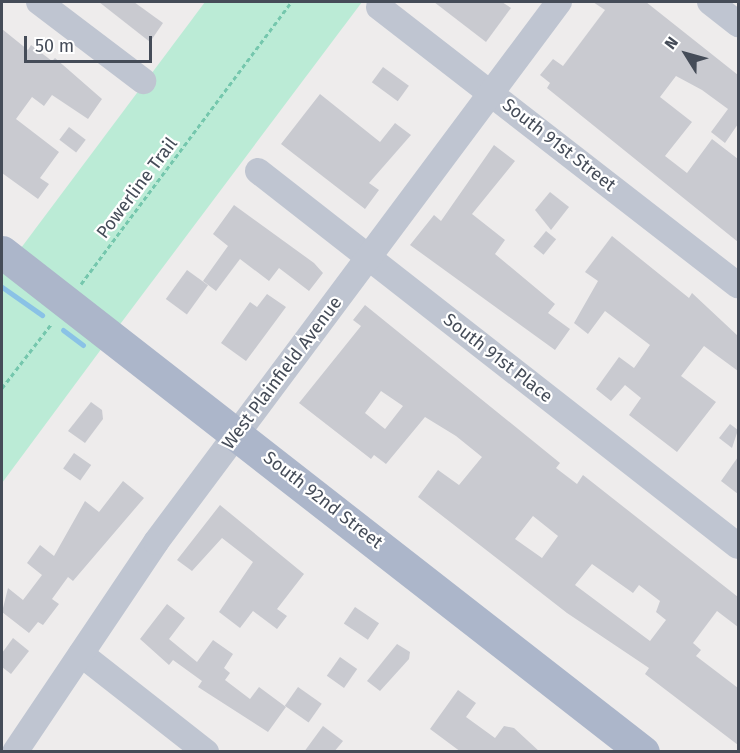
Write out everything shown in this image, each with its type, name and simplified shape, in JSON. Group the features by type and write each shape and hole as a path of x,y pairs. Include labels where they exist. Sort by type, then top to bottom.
{"main road":[{"name":"South 92nd Street","path":"2,252 237,433 643,752"}],"street":[{"path":"39,2 143,81"},
{"name":"West Plainfield Avenue","path":"15,752 81,654 237,433 559,2"},
{"path":"710,2 738,24"},
{"name":"South 91st Street","path":"379,7 738,285"},
{"name":"South 91st Place","path":"258,171 738,546"},
{"path":"81,654 206,752"}],"path":[{"name":"Powerline Trail","path":"2,388 291,2"}],"green space":[{"path":"205,2 362,2 118,327 21,248"},
{"path":"2,272 102,348 2,483"}],"building":[{"path":"99,2 134,2 163,23 150,42"},
{"path":"434,2 502,2 511,8 486,42"},
{"path":"593,2 646,2 738,75 738,124 725,143 711,132 728,109 702,90 676,76 660,97 692,122 665,156 687,173 712,139 738,159 738,242 547,88 550,83 540,75 553,59 563,66 605,10"},
{"path":"2,29 28,50 31,45 52,61 55,58 102,99 88,119 52,95 44,106 32,97 16,119 59,152 40,178 49,184 38,199 2,173"},
{"path":"383,67 409,86 398,101 372,82"},
{"path":"320,94 380,142 395,123 411,135 369,183 379,190 365,209 281,144"},
{"path":"69,127 86,140 76,152 59,140"},
{"path":"494,145 515,161 472,214 505,240 495,254 555,304 548,313 570,329 555,350 410,245 434,215 441,221"},
{"path":"550,192 569,207 551,230 535,210"},
{"path":"234,205 314,263 323,273 309,291 279,268 269,281 240,259 216,291 203,281 228,246 213,234"},
{"path":"546,231 556,239 544,255 533,247"},
{"path":"612,236 689,298 692,293 738,336 738,371 704,346 681,376 716,402 677,452 629,415 641,398 625,385 611,401 596,389 619,357 634,368 650,345 605,311 588,334 574,323 598,281 585,272"},
{"path":"187,270 208,285 187,314 166,299"},
{"path":"267,294 286,307 246,361 221,343 250,302 257,307"},
{"path":"365,305 560,463 556,468 577,484 583,475 738,597 738,627 717,611 693,643 701,650 696,656 738,688 738,745 645,674 649,668 567,613 418,497 438,470 459,485 482,457 456,436 425,417 386,464 374,455 371,459 299,403 361,326 353,320","holes":["381,391 403,406 385,429 365,413","533,516 558,536 542,558 515,539","592,564 633,593 639,585 660,601 656,612 666,620 650,641 575,585"]},
{"path":"91,402 102,410 103,419 85,443 68,431"},
{"path":"730,424 738,430 732,448 719,438"},
{"path":"74,453 91,465 80,481 63,469"},
{"path":"738,457 738,494 721,481"},
{"path":"123,481 144,498 73,581 68,577 52,599 59,604 43,625 38,622 29,633 2,612 8,588 23,600 42,575 27,563 40,545 54,556 85,501 99,512"},
{"path":"220,505 304,574 277,609 287,616 277,629 253,611 240,628 219,612 253,562 222,538 192,571 177,560"},
{"path":"167,604 185,618 169,639 197,662 213,640 233,654 224,668 230,673 225,680 250,699 259,687 286,707 268,732 198,687 202,681 173,660 169,665 140,639"},
{"path":"355,607 379,623 368,640 344,624"},
{"path":"13,638 29,651 11,674 2,667 2,653"},
{"path":"397,644 410,652 409,659 380,691 367,681"},
{"path":"340,657 357,669 344,688 327,676"},
{"path":"298,687 322,704 309,722 285,706"},
{"path":"458,690 476,703 466,717 495,738 504,726 514,728 540,752 461,752 430,729"},
{"path":"323,726 343,741 334,752 304,752"}],"waterway":[{"path":"2,287 42,315"},
{"path":"63,330 83,345"}]}
